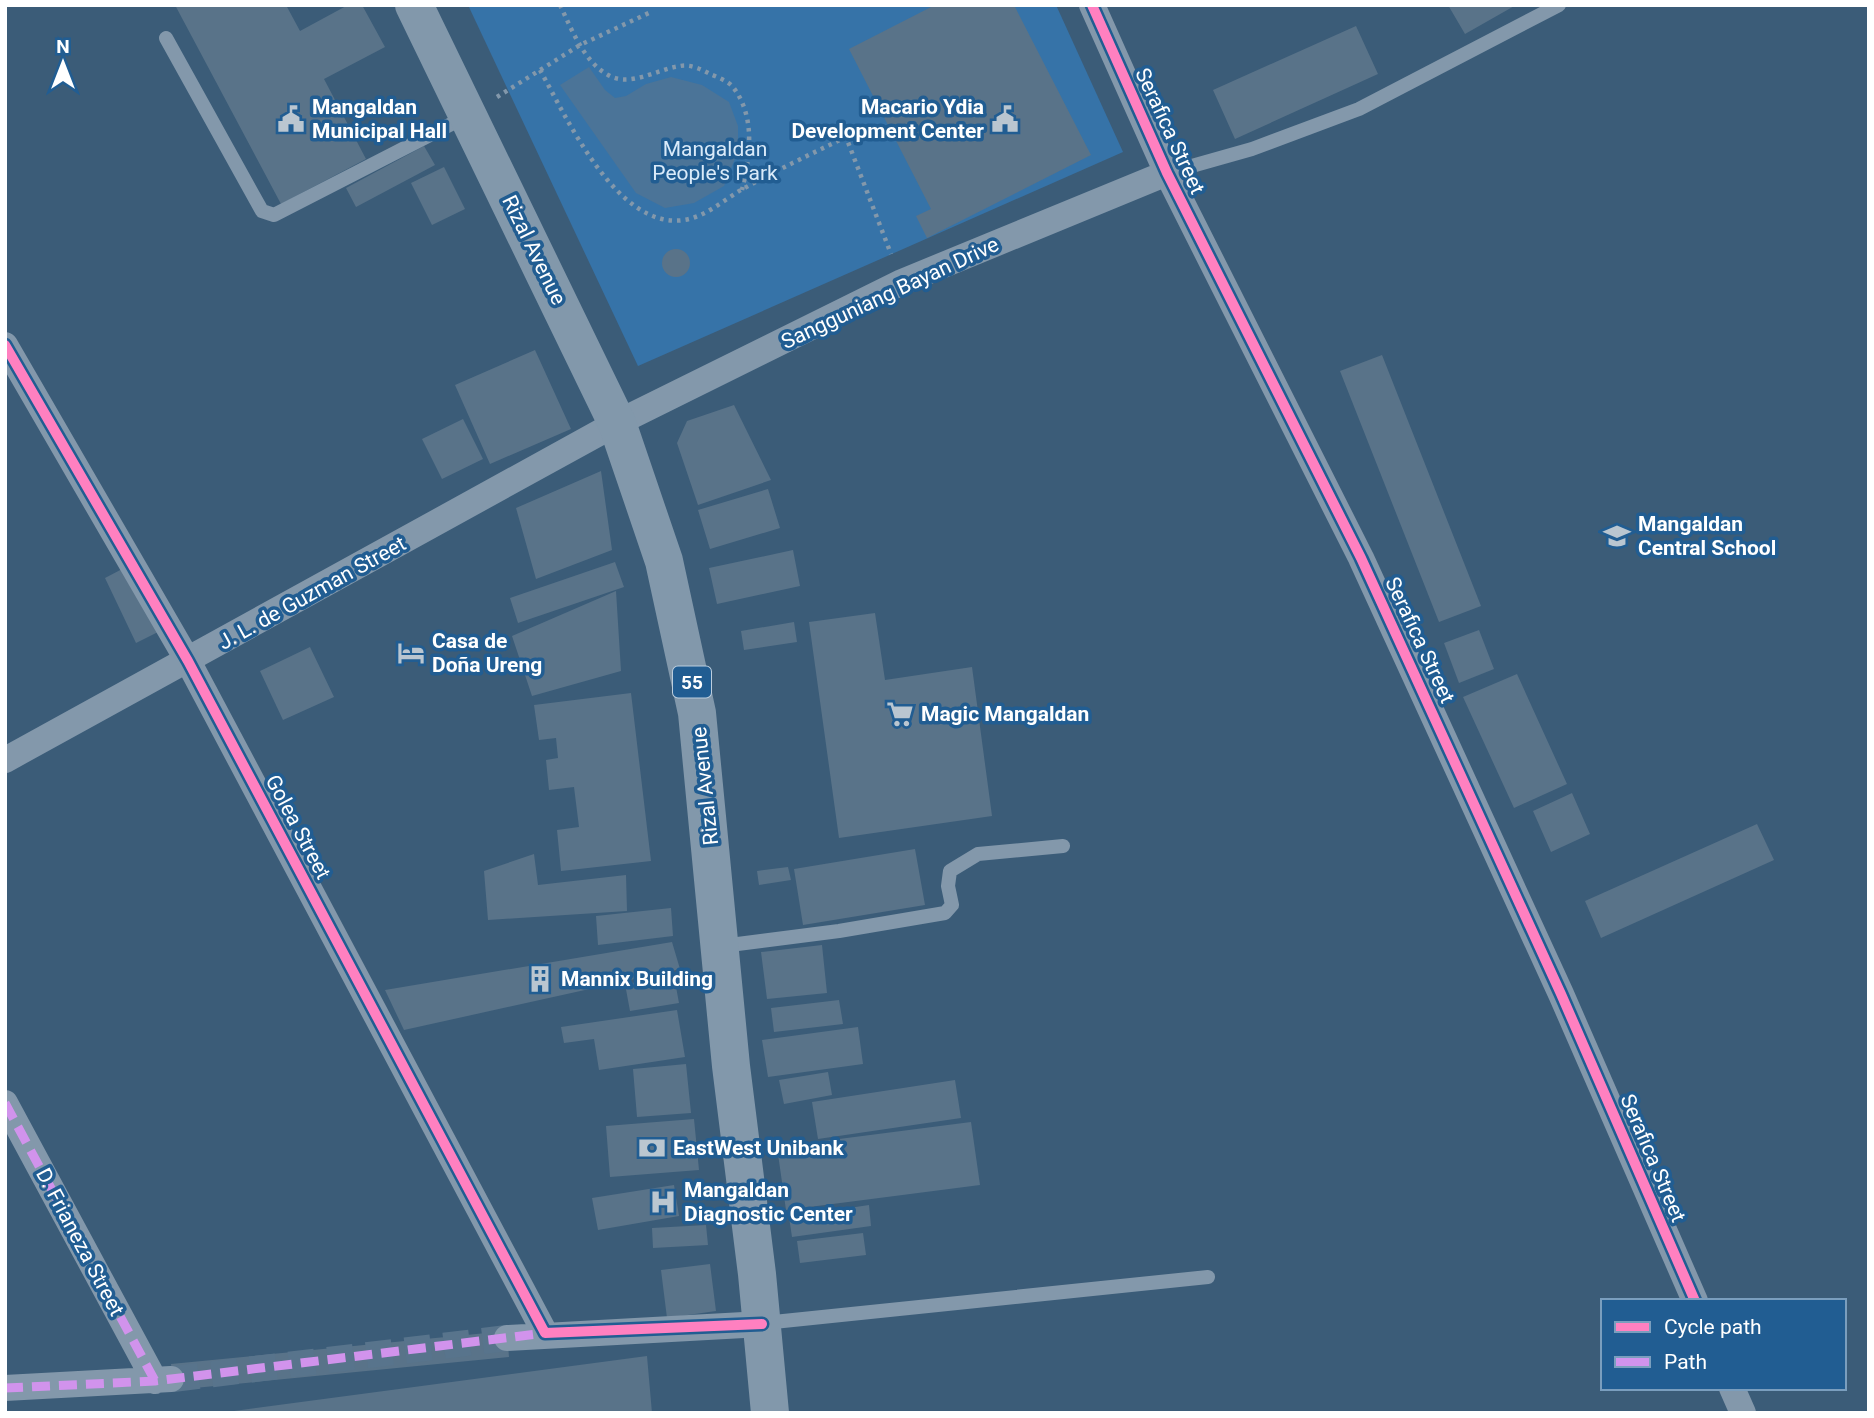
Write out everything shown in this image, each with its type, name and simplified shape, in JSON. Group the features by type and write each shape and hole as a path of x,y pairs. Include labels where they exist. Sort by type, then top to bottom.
{"highway":[{"name":"Rizal Avenue","path":"414,5 470,115 617,423 664,561 688,663 705,782 731,1066 762,1324 769,1413"}],"street":[{"name":"Serafica Street","path":"1092,5 1167,173 1361,558 1562,994 1694,1299"},
{"name":"Sangguniang Bayan Drive","path":"617,423 902,282 1167,173"},
{"name":"Golea Street","path":"5,345 188,661 545,1334"},
{"name":"J. L. de Guzman Street","path":"5,760 617,423"},
{"name":"D. Frianeza Street","path":"5,1103 164,1380 5,1388"},
{"path":"507,1338 762,1324"},
{"path":"1733,1390 1743,1413"}],"lane":[{"path":"1167,173 1252,149 1359,108 1559,5"},
{"path":"166,38 262,211 274,215 470,115"},
{"path":"720,946 839,931 945,913 952,905 948,886 950,871 978,854 1063,845"},
{"path":"762,1324 1208,1277"}],"path":[{"path":"560,5 580,45 606,75 620,80 682,65 699,68 732,85 744,109 751,153 742,190"},
{"path":"470,115 580,45 651,12"},
{"path":"540,70 589,155 626,202 653,216 684,220 710,210 742,190 846,137 902,282"}],"green space":[{"name":"Mangaldan People's Park","path":"468,5 1056,5 1123,152 638,366"}],"shaded area":[{"path":"589,67 605,90 615,98 626,96 646,84 671,77 702,85 729,102 738,126 738,151 724,186 694,203 665,208 636,193 560,85"}],"building":[{"name":"Mangaldan Municipal Hall","path":"175,5 286,5 300,31 348,5 362,5 385,47 324,79 366,159 281,204"},
{"path":"935,5 1014,5 1091,155 927,238 916,216 931,209 849,49"},
{"path":"1448,5 1516,5 1465,34"},
{"path":"1356,26 1378,74 1235,139 1213,90"},
{"path":"424,146 435,165 356,207 346,188"},
{"path":"444,167 465,209 432,225 411,183"},
{"path":"676,249 686,253 690,263 686,273 676,277 666,273 662,263 666,253"},
{"path":"535,350 571,429 490,464 455,385"},
{"path":"1382,355 1481,606 1439,622 1340,371"},
{"path":"734,405 771,480 698,505 677,443 687,421"},
{"path":"463,419 483,459 442,479 422,439"},
{"path":"601,471 612,550 536,579 516,508"},
{"path":"768,489 780,528 710,549 698,510"},
{"path":"793,550 800,586 717,604 709,568"},
{"path":"615,562 624,587 518,623 510,598"},
{"path":"126,567 158,632 136,643 105,578"},
{"path":"616,591 621,671 532,696 512,636"},
{"name":"Magic Mangaldan","path":"875,613 885,680 972,667 992,816 839,838 809,622"},
{"path":"794,622 797,642 744,650 741,631"},
{"path":"1479,630 1494,669 1459,683 1444,643"},
{"path":"310,647 334,697 283,720 260,671"},
{"path":"1517,674 1567,784 1514,808 1463,697"},
{"path":"631,693 651,861 561,871 557,830 579,827 574,787 549,790 546,760 558,758 556,738 539,740 534,705"},
{"path":"1572,793 1590,834 1551,852 1533,811"},
{"path":"1757,824 1774,860 1601,938 1585,901"},
{"path":"915,849 925,905 803,925 794,869"},
{"path":"534,854 538,885 626,875 627,911 488,920 484,871"},
{"path":"788,867 791,880 759,885 757,871"},
{"path":"671,908 673,936 598,945 596,916"},
{"name":"Mannix Building","path":"672,942 680,969 404,1030 385,990"},
{"path":"822,945 827,993 767,999 761,952"},
{"path":"674,976 679,1003 630,1011 625,984"},
{"path":"839,1000 843,1024 774,1032 771,1008"},
{"path":"677,1010 685,1057 599,1070 594,1039 564,1043 561,1027"},
{"path":"858,1027 863,1064 768,1077 762,1040"},
{"path":"686,1064 691,1113 637,1117 633,1069"},
{"path":"828,1072 832,1095 784,1104 779,1080"},
{"path":"955,1080 961,1118 818,1139 812,1102"},
{"name":"EastWest Unibank","path":"694,1119 699,1170 610,1177 606,1126"},
{"path":"971,1122 980,1185 786,1210 777,1147"},
{"path":"674,1185 679,1216 598,1230 592,1198"},
{"path":"869,1205 871,1226 792,1237 789,1217"},
{"path":"706,1225 708,1245 653,1248 652,1228"},
{"path":"863,1233 866,1255 800,1263 797,1241"},
{"path":"710,1264 716,1311 667,1318 661,1270"},
{"path":"507,1331 509,1357 174,1390 171,1364"},
{"path":"647,1356 652,1413 234,1411"}],"tunnel":[{"path":"173,1379 507,1338"}],"marked path":[{"path":"5,1103 155,1381"},
{"path":"5,1388 155,1381 545,1333"}],"cycle path":[{"path":"1092,5 1167,173 1361,558 1561,994 1694,1299"},
{"path":"5,345 188,661 545,1333 762,1324"}],"place":[{"name":"Mangaldan Municipal Hall","path":"291,119"},
{"name":"Macario Ydia Development Center","path":"1005,119"},
{"name":"Mangaldan Central School","path":"1617,536"},
{"name":"Casa de Doña Ureng","path":"411,653"},
{"name":"Magic Mangaldan","path":"900,714"},
{"name":"Mannix Building","path":"540,979"},
{"name":"EastWest Unibank","path":"652,1148"},
{"name":"Mangaldan Diagnostic Center","path":"663,1202"}]}
